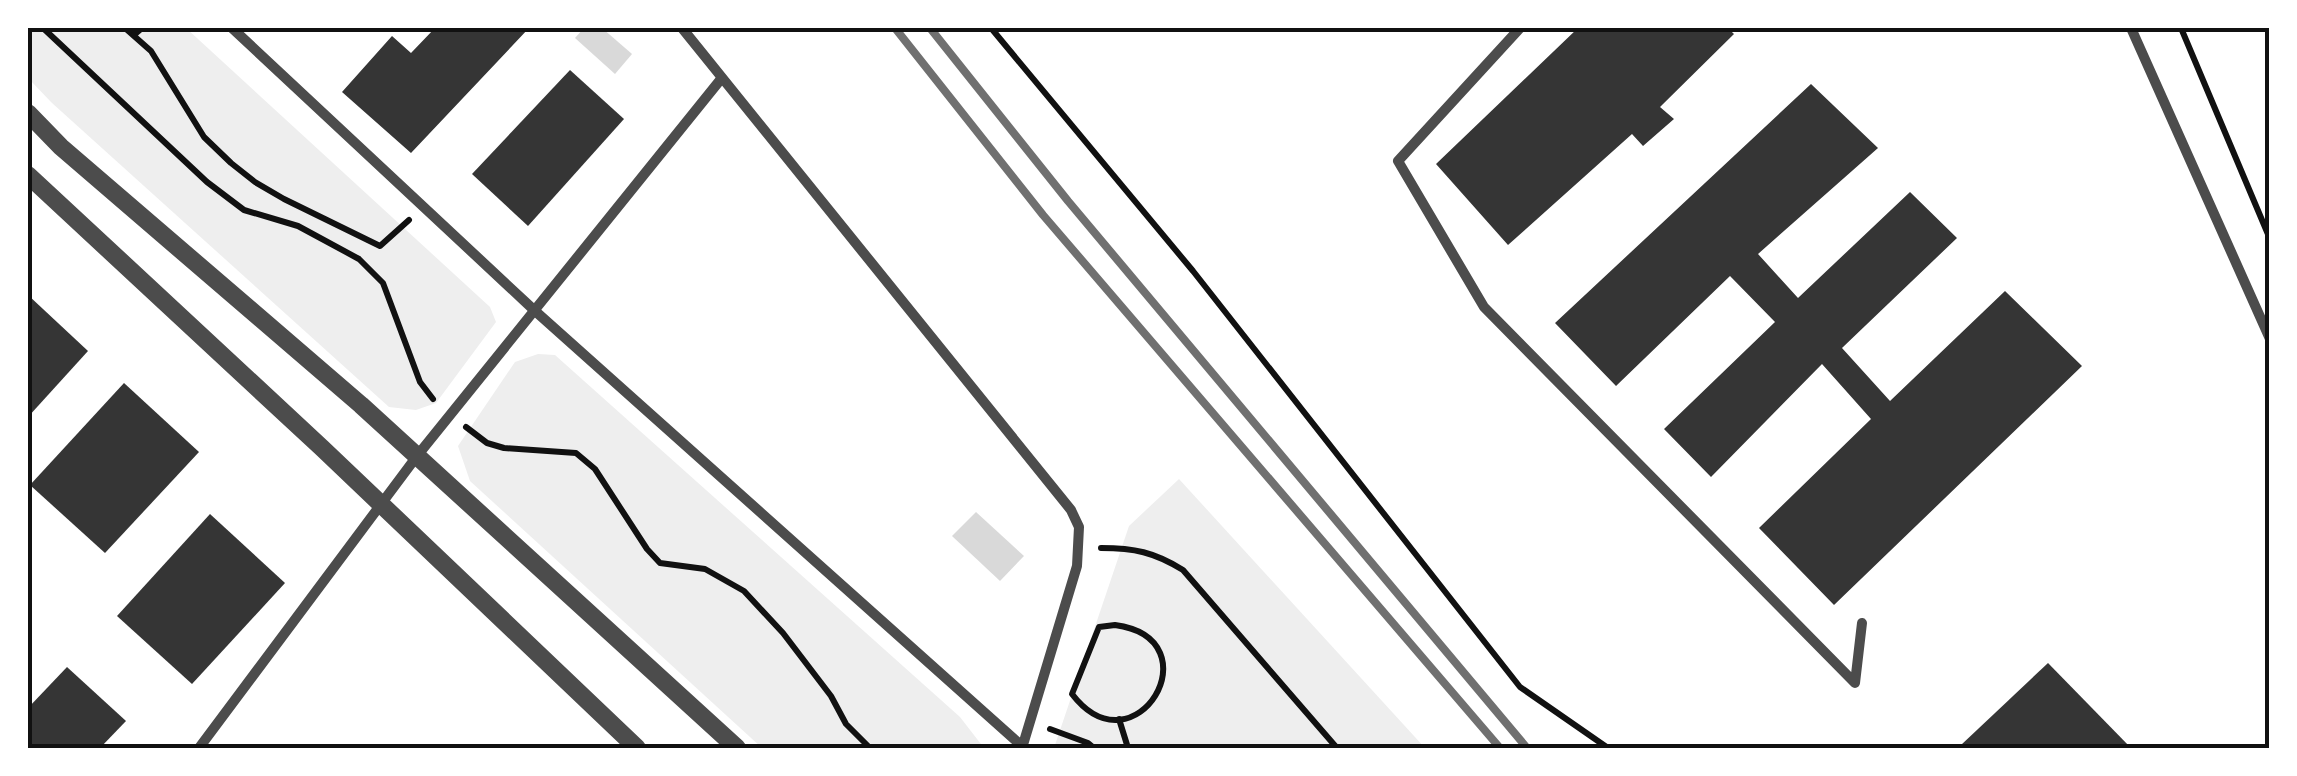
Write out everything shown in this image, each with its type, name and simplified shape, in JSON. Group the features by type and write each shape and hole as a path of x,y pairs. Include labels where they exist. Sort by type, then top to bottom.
{"street":[{"path":"232,28 534,310 1023,748 1080,548 1079,527 1072,510 682,28"},
{"path":"1520,28 1398,161 1484,307 1855,683 1862,623"},
{"path":"2130,28 2270,339"},
{"path":"199,748 417,456 721,79"},
{"path":"28,114 417,456 736,748"},
{"path":"28,175 637,748"}],"path":[{"path":"125,28 151,51 204,137 255,182 380,246 423,206"},
{"path":"134,35 142,28"},
{"path":"990,28 1193,271 1520,686 1608,748"},
{"path":"2181,28 2270,239"},
{"path":"1080,548 1138,548 1183,570 1337,748"},
{"path":"1114,624 1144,633 1162,658 1164,673 1153,702 1141,713 1119,720 1095,716 1072,694 1099,628 1114,624"},
{"path":"1119,720 1128,748"},
{"path":"1030,722 1094,748"}],"shaded area":[{"path":"28,28 186,28 490,307 496,322 436,403 416,410 389,407 52,103 28,78"},
{"path":"584,28 602,28 632,54 615,74 575,38"},
{"path":"538,354 555,355 960,717 984,748 762,748 470,481 458,446 515,362"},
{"path":"1179,479 1425,748 1054,748 1129,526"},
{"path":"976,512 1024,556 1000,581 952,536"}],"building":[{"path":"435,28 529,28 411,153 342,92 392,36 411,53"},
{"path":"1578,28 1728,28 1734,34 1660,107 1674,119 1643,146 1632,134 1508,245 1436,164"},
{"path":"570,70 624,119 528,226 472,174"},
{"path":"1811,84 1878,148 1758,254 1798,298 1910,192 1957,238 1842,348 1890,401 2005,291 2082,366 1834,605 1759,528 1871,419 1822,364 1711,477 1664,429 1775,322 1730,276 1616,386 1555,323"},
{"path":"28,295 88,351 28,417"},
{"path":"124,383 199,452 105,553 30,485"},
{"path":"210,514 285,583 192,684 117,616"},
{"path":"2048,663 2131,748 1961,745"},
{"path":"67,667 126,721 100,748 28,748 28,708"}],"railway":[{"path":"895,28 1043,215 1500,748"},
{"path":"930,28 1068,201 1527,748"}]}
